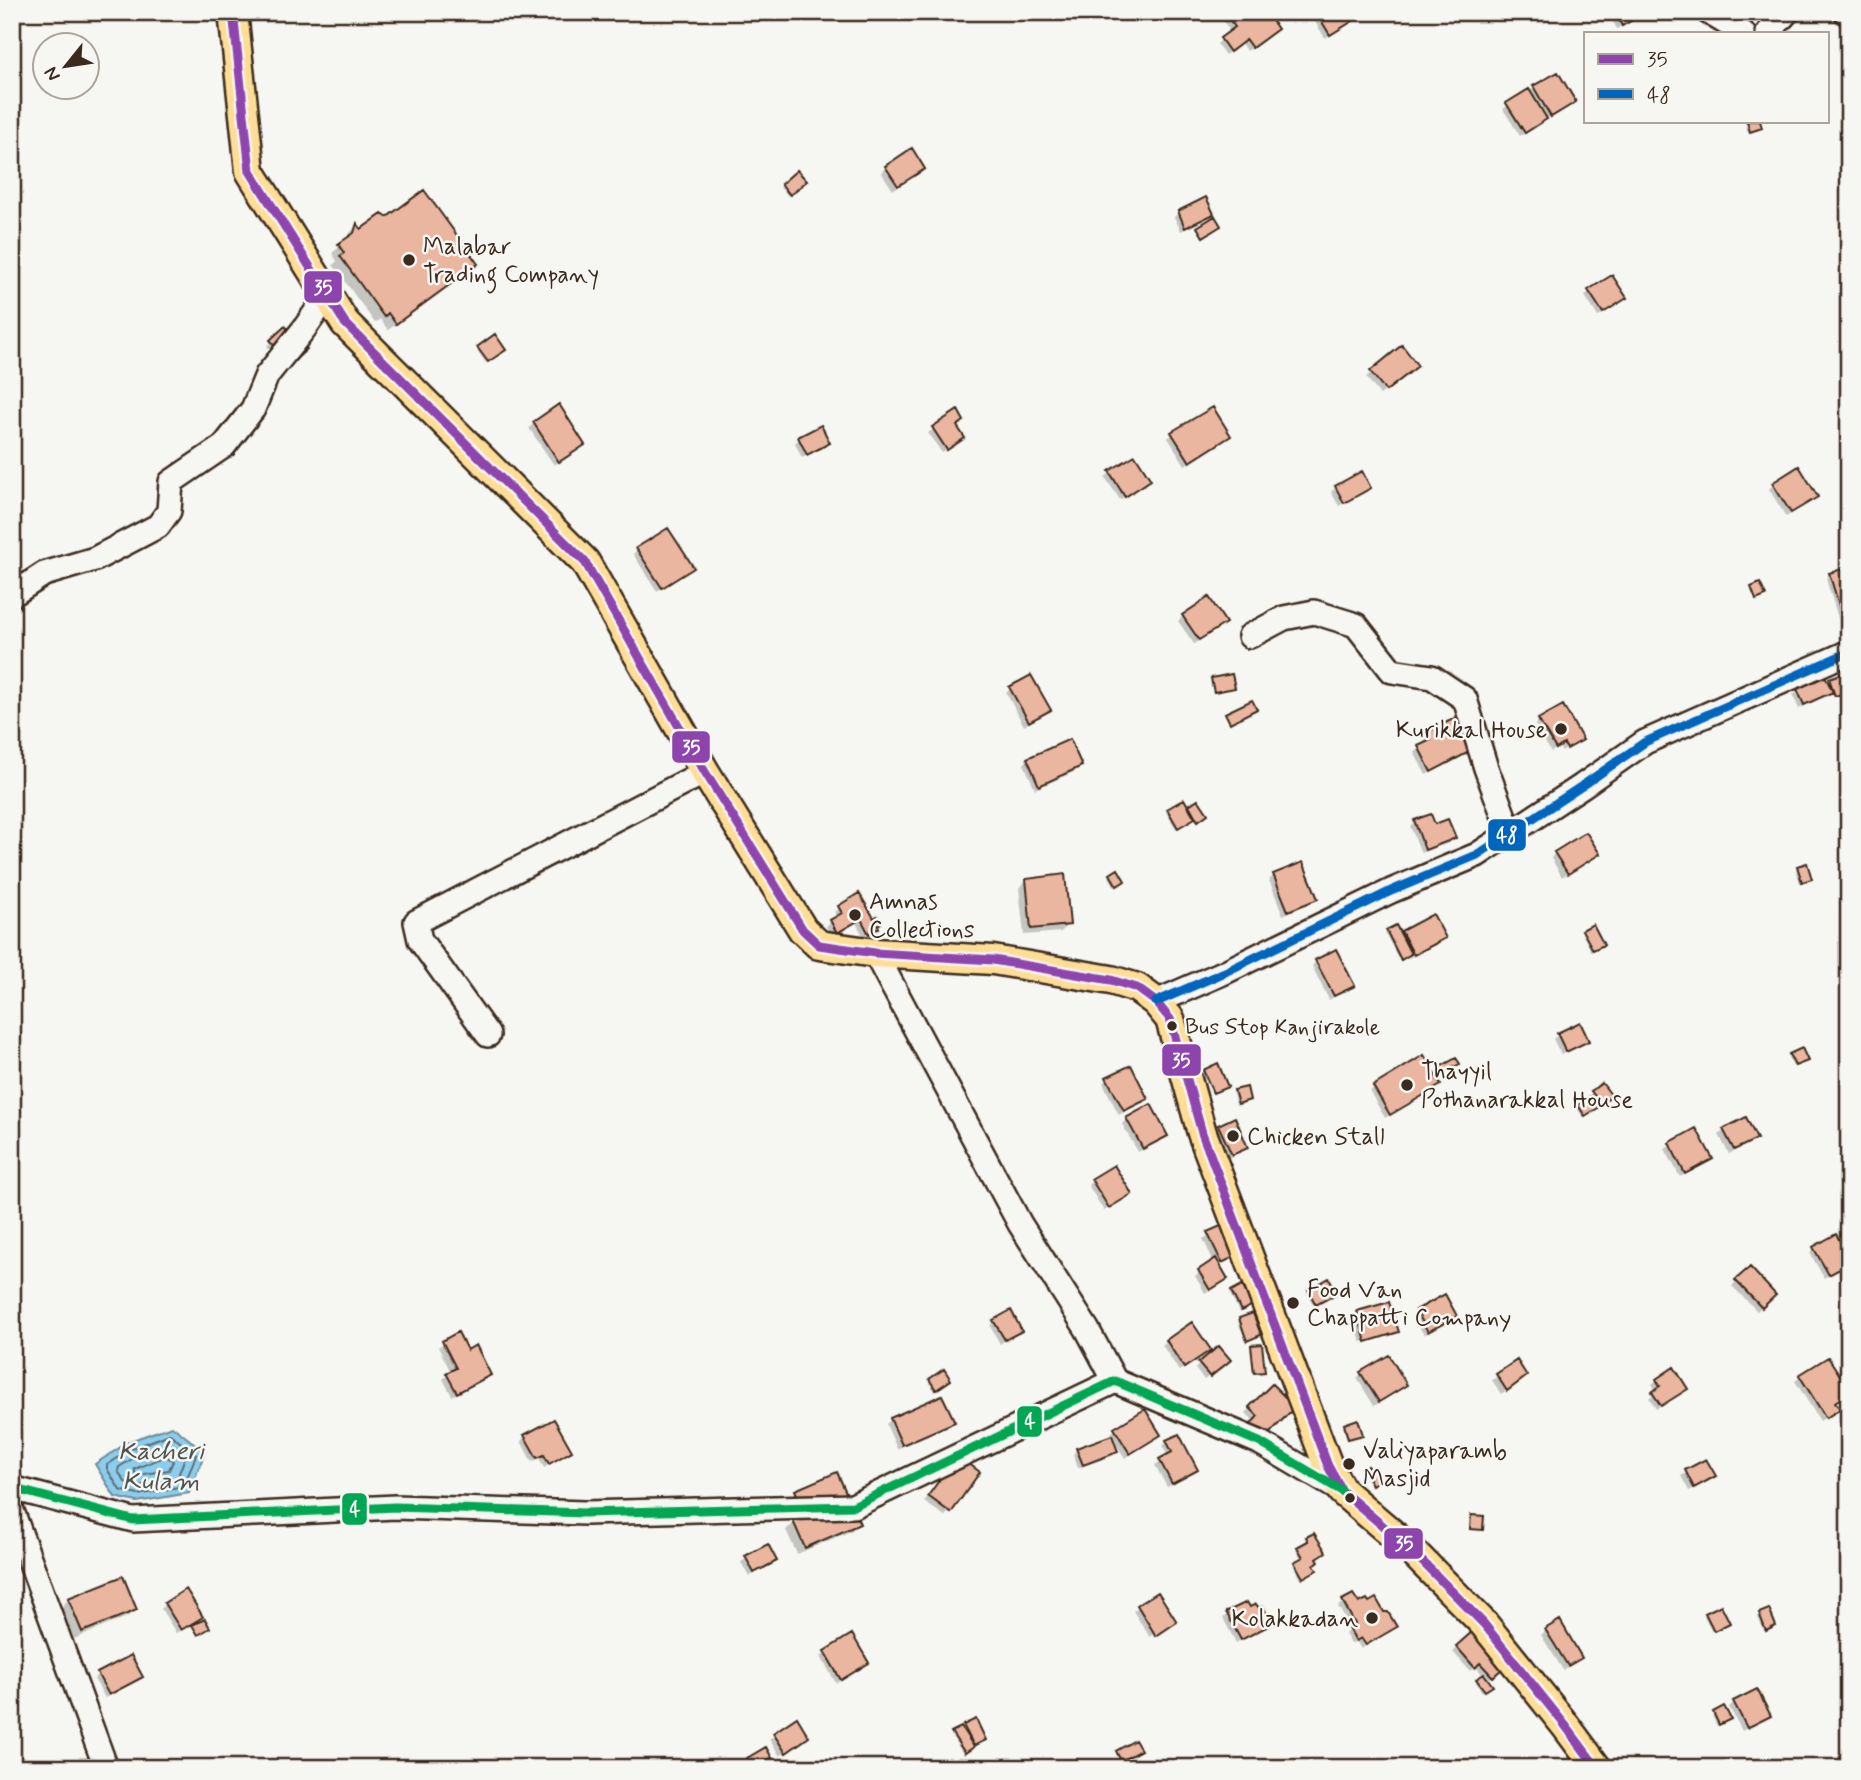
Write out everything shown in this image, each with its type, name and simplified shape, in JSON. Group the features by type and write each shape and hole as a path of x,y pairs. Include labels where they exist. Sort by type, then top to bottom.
{"main road":[{"path":"233,12 250,171 345,323 584,562 705,772 803,930 818,945 875,953 993,960 1111,980 1137,988 1156,1002 1170,1019 1202,1133 1328,1466 1342,1490 1410,1549 1484,1624 1597,1768"}],"street":[{"path":"1708,12 1741,32"},
{"path":"1769,32 1787,12"},
{"path":"12,595 44,574 95,559 159,526 169,511 171,482 224,446 253,410 267,375 328,295"},
{"path":"1250,636 1284,618 1314,612 1356,625 1392,671 1432,677 1465,699 1510,833"},
{"path":"1156,1002 1225,972 1391,891 1477,855 1645,742 1849,652"},
{"path":"488,1035 420,940 416,922 705,772"},
{"path":"875,953 1020,1224 1087,1329 1115,1381 1259,1442 1342,1490"},
{"path":"12,1488 133,1520 395,1507 586,1513 853,1506 1115,1381"},
{"path":"12,1511 106,1768"}],"water":[{"name":"Kacheri Kulam","path":"172,1426 205,1452 189,1493 137,1502 115,1497 95,1464 130,1441"}],"building":[{"path":"1230,12 1266,12 1278,29 1252,48 1246,40 1230,52 1220,38 1235,27 1226,15"},
{"path":"1316,12 1352,12 1356,19 1330,35"},
{"path":"1615,12 1646,12 1622,26"},
{"path":"1558,72 1576,102 1551,117 1533,86"},
{"path":"1529,89 1547,119 1525,133 1506,103"},
{"path":"1747,122 1760,122 1762,128 1750,132"},
{"path":"912,148 925,169 898,186 885,166"},
{"path":"797,170 807,181 790,195 781,184"},
{"name":"Malabar Trading Company","path":"424,190 478,264 396,324 388,313 384,317 340,256 344,253 338,244 354,233 357,223 361,229 382,214 387,217"},
{"path":"1206,197 1214,214 1185,228 1178,211"},
{"path":"1215,216 1221,226 1203,237 1197,227"},
{"path":"1612,275 1627,298 1603,313 1588,290"},
{"path":"285,326 307,349 291,364 270,340"},
{"path":"495,334 506,350 488,362 477,347"},
{"path":"1402,345 1418,366 1386,391 1370,371"},
{"path":"559,404 585,445 559,462 533,422"},
{"path":"1213,407 1231,436 1190,462 1171,432"},
{"path":"958,410 964,421 957,426 965,438 947,450 932,427"},
{"path":"821,425 830,443 807,455 798,437"},
{"path":"1135,455 1151,480 1125,497 1109,471"},
{"path":"1799,466 1818,497 1791,513 1772,483"},
{"path":"1362,471 1371,488 1344,503 1335,486"},
{"path":"668,528 694,568 662,588 636,548"},
{"path":"1849,567 1849,616 1843,618 1829,573"},
{"path":"1760,583 1766,596 1756,600 1751,587"},
{"path":"1209,597 1226,623 1199,640 1182,615"},
{"path":"1846,672 1849,692 1835,696 1829,678"},
{"path":"1232,674 1235,688 1214,692 1211,678"},
{"path":"1031,675 1051,710 1029,722 1009,687"},
{"path":"1825,676 1833,692 1804,705 1797,689"},
{"path":"1252,700 1257,709 1230,723 1225,713"},
{"name":"Kurikkal House","path":"1563,705 1583,740 1567,749 1564,744 1556,749 1538,719"},
{"path":"1465,713 1473,750 1431,772 1418,746 1431,740 1427,732"},
{"path":"1070,739 1082,766 1039,786 1027,758"},
{"path":"1184,799 1195,818 1178,828 1167,809"},
{"path":"1198,799 1208,814 1198,821 1189,805"},
{"path":"1431,814 1435,824 1448,819 1456,838 1425,850 1414,820"},
{"path":"1586,832 1600,854 1568,874 1554,852"},
{"path":"1303,862 1318,899 1288,911 1273,874"},
{"path":"1807,863 1812,879 1802,882 1797,866"},
{"path":"1118,869 1125,881 1117,886 1110,874"},
{"path":"1065,874 1070,925 1031,929 1026,879"},
{"name":"Amnas Collections","path":"859,893 874,918 877,916 881,923 879,928 869,934 861,919 837,933 830,920 842,913 838,906"},
{"path":"1433,914 1446,938 1414,955 1401,931"},
{"path":"1593,924 1604,945 1593,950 1582,930"},
{"path":"1396,925 1411,954 1401,960 1386,930"},
{"path":"1336,949 1355,986 1334,996 1315,960"},
{"path":"1580,1022 1589,1041 1566,1052 1557,1033"},
{"path":"1802,1048 1808,1061 1795,1066 1789,1054"},
{"name":"Thayyil Pothanarakkal House","path":"1424,1055 1441,1085 1390,1115 1373,1086"},
{"path":"1456,1058 1460,1064 1443,1073 1440,1067"},
{"path":"1218,1063 1228,1087 1213,1093 1203,1070"},
{"path":"1131,1065 1148,1099 1124,1111 1106,1077"},
{"path":"1602,1083 1612,1096 1601,1104 1591,1091"},
{"path":"1247,1087 1250,1100 1238,1104 1234,1090"},
{"path":"1591,1096 1598,1108 1585,1116 1578,1105"},
{"path":"1151,1104 1168,1136 1143,1149 1126,1118"},
{"name":"Chicken Stall","path":"1235,1117 1248,1148 1232,1155 1218,1125"},
{"path":"1746,1117 1757,1139 1734,1150 1723,1129"},
{"path":"1696,1128 1713,1159 1685,1174 1669,1143"},
{"path":"1114,1165 1132,1194 1109,1208 1091,1179"},
{"path":"1223,1225 1238,1255 1222,1263 1207,1232"},
{"path":"1836,1234 1849,1257 1849,1264 1829,1275 1813,1247"},
{"path":"1216,1258 1228,1279 1210,1290 1198,1270"},
{"path":"1750,1267 1776,1295 1762,1308 1735,1280"},
{"path":"1329,1278 1338,1293 1316,1305 1308,1290"},
{"path":"1242,1285 1253,1305 1241,1311 1231,1291"},
{"path":"1445,1294 1457,1316 1428,1332 1416,1310"},
{"path":"1389,1302 1399,1332 1366,1342 1357,1311"},
{"path":"1011,1310 1022,1331 1005,1340 993,1320"},
{"path":"1253,1313 1261,1335 1247,1341 1239,1318"},
{"path":"1192,1322 1211,1350 1184,1368 1166,1340"},
{"path":"458,1332 467,1350 476,1345 491,1375 457,1393 446,1373 456,1368 442,1341"},
{"path":"1262,1344 1265,1372 1254,1373 1251,1345"},
{"path":"1219,1346 1231,1360 1210,1377 1198,1363"},
{"path":"1389,1355 1407,1385 1379,1402 1360,1372"},
{"path":"1828,1357 1849,1393 1835,1402 1840,1409 1826,1418 1799,1375"},
{"path":"1517,1360 1527,1376 1507,1391 1496,1374"},
{"path":"1674,1367 1688,1389 1661,1406 1652,1392 1660,1386 1656,1379"},
{"path":"944,1369 951,1380 936,1390 929,1379"},
{"path":"1272,1384 1295,1407 1265,1438 1251,1424 1258,1416 1249,1407"},
{"path":"942,1395 955,1422 902,1445 890,1418"},
{"path":"1145,1409 1161,1435 1130,1454 1114,1428"},
{"path":"554,1419 572,1451 549,1464 544,1455 537,1458 524,1435"},
{"path":"1358,1419 1363,1435 1348,1439 1344,1424"},
{"path":"1179,1434 1198,1470 1172,1484 1159,1459 1172,1452 1166,1440"},
{"path":"1112,1435 1118,1452 1083,1465 1076,1448"},
{"path":"957,1455 980,1472 951,1513 928,1496"},
{"path":"1706,1459 1716,1476 1694,1488 1685,1470"},
{"path":"1368,1466 1371,1471 1373,1468 1380,1480 1372,1485 1364,1469"},
{"path":"837,1472 860,1524 805,1548 793,1521 806,1515 795,1490"},
{"path":"1471,1515 1484,1516 1483,1530 1470,1529"},
{"path":"1314,1533 1326,1552 1317,1558 1319,1561 1314,1565 1317,1570 1303,1578 1294,1562 1303,1557 1297,1547 1308,1541 1306,1537"},
{"path":"768,1544 777,1561 754,1573 745,1556"},
{"path":"123,1576 137,1610 82,1632 68,1598"},
{"path":"186,1589 203,1617 181,1630 164,1603"},
{"path":"1158,1592 1177,1622 1156,1636 1137,1605"},
{"name":"Kolakkadan","path":"1353,1594 1359,1603 1376,1598 1397,1627 1366,1645 1361,1638 1356,1641 1349,1628 1355,1624 1342,1600"},
{"path":"1247,1602 1250,1607 1256,1604 1259,1608 1263,1606 1272,1624 1241,1640 1226,1612"},
{"path":"1721,1605 1730,1623 1714,1631 1705,1613"},
{"path":"1769,1609 1776,1626 1766,1631 1759,1613"},
{"path":"205,1619 210,1628 198,1635 192,1625"},
{"path":"1560,1620 1582,1658 1568,1666 1545,1629"},
{"path":"1473,1631 1505,1666 1493,1677 1480,1663 1475,1668 1456,1646"},
{"path":"852,1634 869,1663 841,1680 824,1651"},
{"path":"131,1655 143,1677 109,1695 97,1673"},
{"path":"1484,1674 1493,1686 1485,1691 1476,1679"},
{"path":"1757,1689 1771,1716 1747,1728 1733,1701"},
{"path":"1724,1706 1731,1719 1719,1725 1713,1712"},
{"path":"797,1717 809,1737 786,1753 773,1733"},
{"path":"976,1719 986,1740 974,1746 963,1725"},
{"path":"961,1727 974,1747 965,1753 951,1732"},
{"path":"1135,1740 1141,1750 1121,1761 1116,1751"},
{"path":"766,1747 772,1758 753,1768 747,1758"}],"transit line":[{"name":"35","path":"233,12 250,171 345,323 585,562 705,772 803,930 819,945 875,953 993,960 1111,980 1137,988 1156,1002 1170,1019 1202,1133 1328,1466 1342,1491 1410,1549 1484,1624 1597,1768"},
{"name":"48","path":"1156,1002 1225,972 1391,891 1477,855 1645,742 1849,652"},
{"name":"4","path":"12,1488 133,1520 395,1507 585,1513 853,1506 1115,1381 1259,1442 1342,1491"}],"place":[{"name":"Malabar Trading Company","path":"409,260"},
{"name":"Kurikkal House","path":"1561,729"},
{"name":"Amnas Collections","path":"855,915"},
{"name":"Bus Stop Kanjirakole","path":"1172,1026"},
{"name":"Thayyil Pothanarakkal House","path":"1407,1085"},
{"name":"Chicken Stall","path":"1233,1136"},
{"name":"Food Van Chappatti Company","path":"1293,1303"},
{"name":"Valiyaparamb Masjid","path":"1349,1464"},
{"name":"Kolakkadan","path":"1372,1618"}]}
